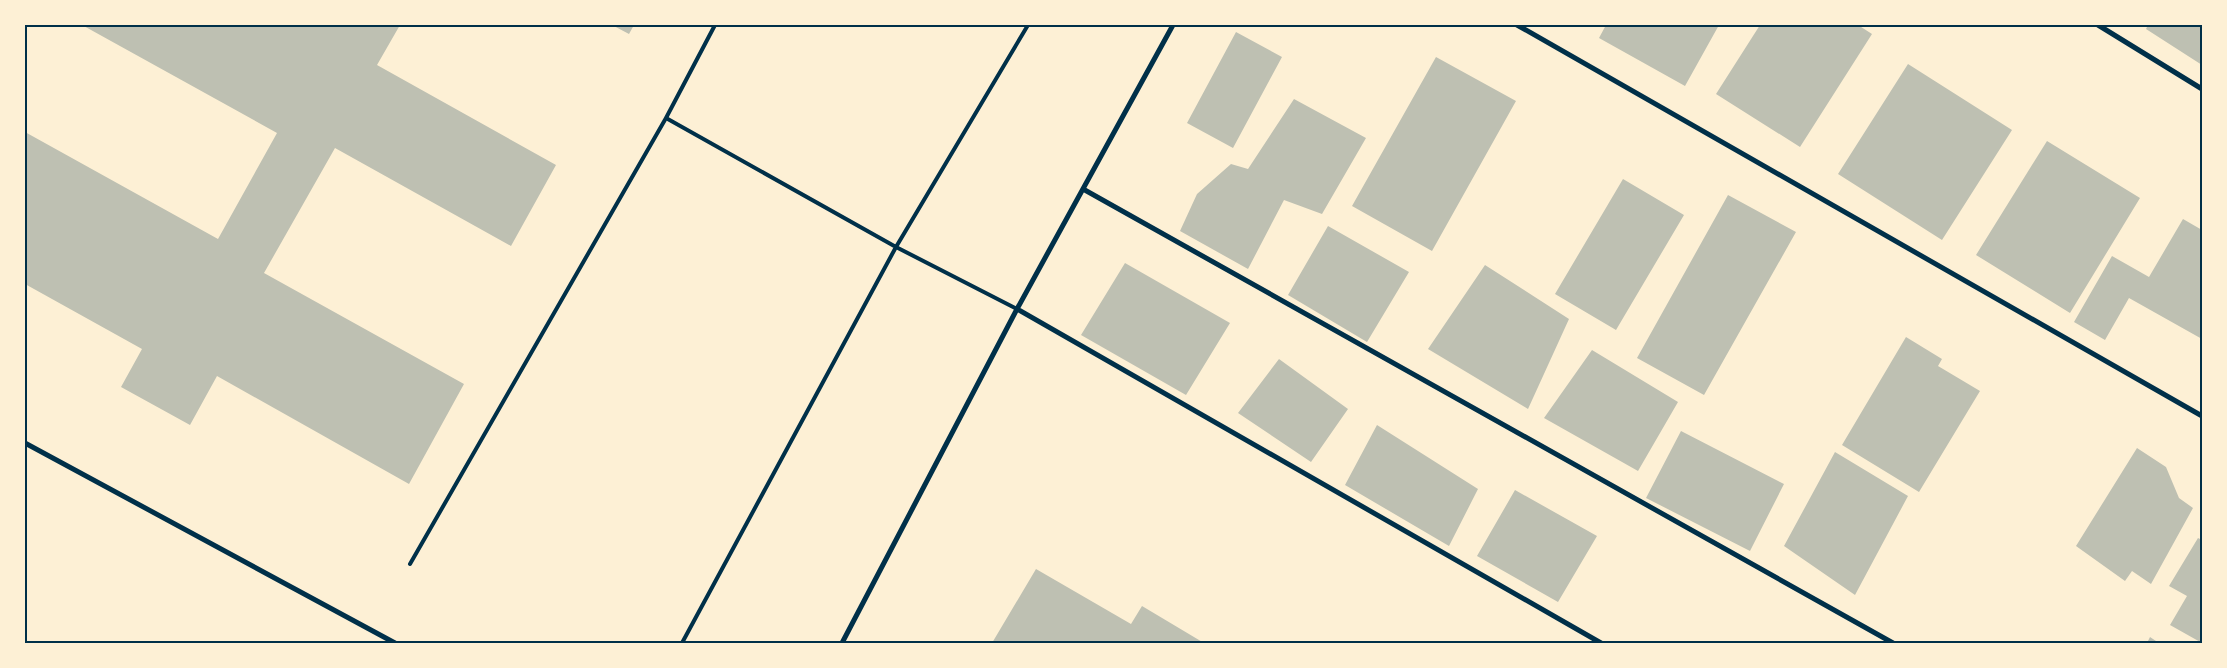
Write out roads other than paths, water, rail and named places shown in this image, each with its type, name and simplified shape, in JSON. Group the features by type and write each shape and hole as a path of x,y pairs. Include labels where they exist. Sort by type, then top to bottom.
{"street":[{"path":"842,643 1017,309 1174,25"},
{"path":"1517,25 2202,416"},
{"path":"2098,25 2202,89"},
{"path":"1083,189 1893,643"},
{"path":"1017,309 1601,643"},
{"path":"25,443 395,643"}],"lane":[{"path":"410,564 666,118 715,25"},
{"path":"682,643 896,247 1028,25"},
{"path":"666,118 896,247 1017,309"}]}
